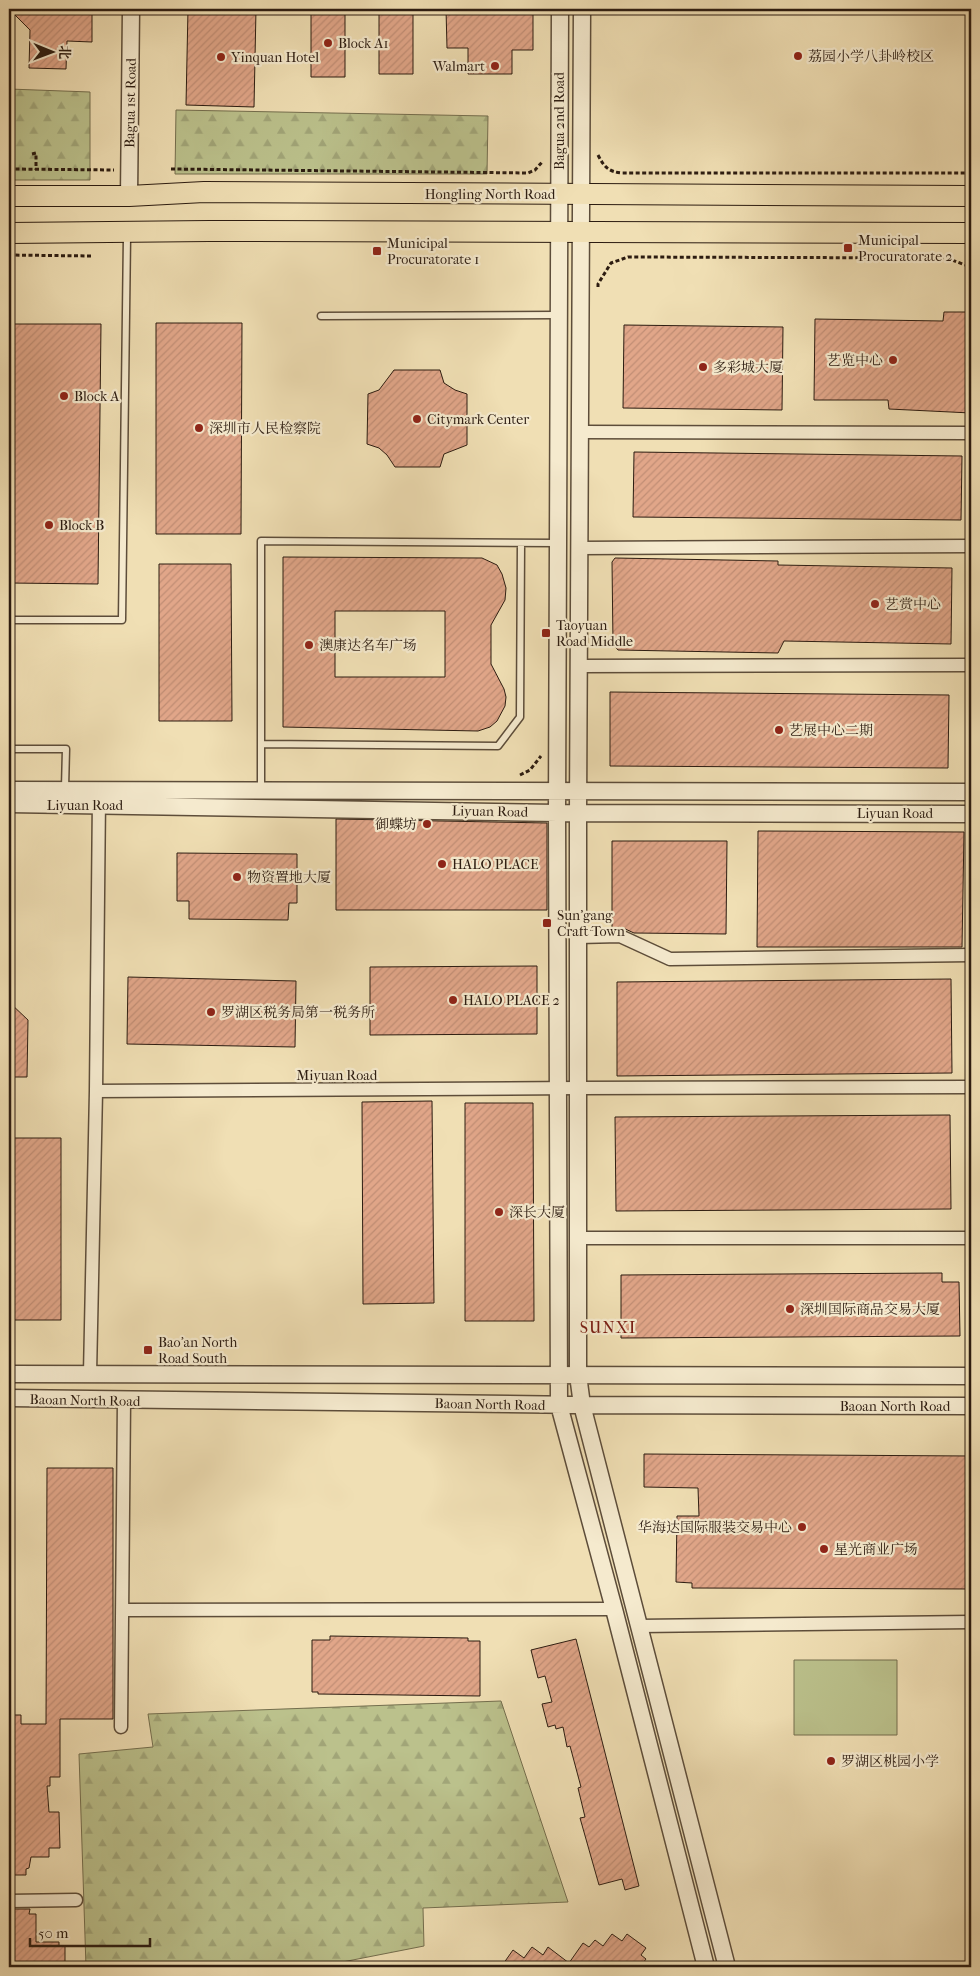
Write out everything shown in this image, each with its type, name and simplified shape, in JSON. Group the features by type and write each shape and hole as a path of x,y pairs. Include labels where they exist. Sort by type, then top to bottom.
{"main road":[{"name":"Hongling North Road","path":"9,196 129,196 204,192 971,196"},
{"path":"9,233 971,232"}],"street":[{"name":"Bagua 1st Road","path":"129,196 130,9"},
{"name":"Bagua 2nd Road","path":"560,9 557,792 559,1404 706,1967"},
{"name":"Bagua 2nd Road","path":"582,9 578,792 578,1375 582,1405 727,1967"},
{"path":"580,432 971,433"},
{"path":"580,548 971,546"},
{"path":"579,666 971,665"},
{"name":"Liyuan Road","path":"9,790 65,790 99,797 557,813 971,814"},
{"name":"Liyuan Road","path":"9,804 99,797 261,790 971,792"},
{"path":"90,1374 96,1092 99,797"},
{"path":"578,937 620,936 670,959 971,955"},
{"name":"Miyuan Road","path":"96,1092 971,1087"},
{"path":"578,1238 971,1238"},
{"name":"Baoan North Road","path":"9,1374 971,1376"},
{"name":"Baoan North Road","path":"9,1398 582,1405 971,1406"},
{"path":"121,1727 124,1400"},
{"path":"122,1610 614,1609"},
{"path":"639,1626 971,1622"},
{"path":"9,1901 76,1900"}],"lane":[{"path":"9,620 122,620 127,232"},
{"path":"321,316 559,315"},
{"path":"261,790 261,541 558,543"},
{"path":"261,744 498,746 520,717 521,543"},
{"path":"9,749 66,749 65,790"}],"path":[{"path":"597,150 603,164 613,173 971,173"},
{"path":"32,154 36,154 36,170"},
{"path":"9,170 117,170"},
{"path":"171,170 528,173"},
{"path":"9,255 91,256"},
{"path":"598,294 598,284 611,262 628,257 948,258 965,266"}],"green space":[{"path":"9,89 90,92 90,180 9,180"},
{"path":"176,110 488,116 487,174 175,174"},
{"path":"794,1660 897,1660 897,1735 794,1735"},
{"path":"501,1701 568,1902 423,1908 424,1946 317,1967 86,1967 79,1754 153,1747 148,1714"}],"building":[{"path":"9,9 92,9 92,42 67,41 66,69 29,68 30,30"},
{"name":"Yinquan Hotel","path":"188,9 256,9 254,107 186,105"},
{"name":"Block A1","path":"311,9 345,9 345,77 311,77"},
{"path":"379,9 413,9 413,74 379,74"},
{"path":"446,9 533,9 533,50 512,50 512,74 468,74 468,48 447,48"},
{"name":"艺览中心","path":"944,312 971,312 971,413 889,409 888,400 814,400 815,319 943,321"},
{"name":"深圳市人民检察院","path":"156,323 242,323 241,534 156,534"},
{"path":"9,324 101,324 98,584 9,583"},
{"name":"多彩城大厦","path":"624,325 783,327 782,410 623,408"},
{"name":"Citymark Center","path":"394,370 440,370 444,383 455,390 467,394 467,445 444,454 440,467 395,467 387,455 379,448 367,444 368,394 379,390"},
{"path":"634,452 962,456 961,520 633,517"},
{"name":"澳康达名车广场","path":"283,557 482,558 497,565 506,588 505,600 491,625 491,664 506,697 505,706 497,721 490,727 478,731 283,727","holes":["335,611 445,611 445,677 335,677"]},
{"path":"615,558 778,561 778,565 952,568 951,644 784,641 778,653 618,650 613,644 612,562"},
{"path":"159,564 231,564 232,721 159,721"},
{"name":"艺展中心二期","path":"610,692 949,695 948,768 610,766"},
{"name":"HALO PLACE","path":"336,819 547,823 547,910 336,910"},
{"path":"758,831 964,832 962,947 757,947"},
{"path":"612,841 727,841 726,934 634,933 623,928 612,928"},
{"name":"物资置地大厦","path":"177,853 297,854 297,903 289,903 288,920 189,919 189,901 177,901"},
{"name":"HALO PLACE 2","path":"537,966 537,1034 370,1035 370,967"},
{"name":"罗湖区税务局第一税务所","path":"128,977 296,981 295,1047 127,1044"},
{"path":"951,979 952,1073 617,1076 617,982"},
{"path":"9,1002 28,1020 27,1077 9,1077"},
{"path":"432,1101 434,1303 363,1304 362,1102"},
{"name":"深长大厦","path":"465,1103 533,1103 534,1321 465,1321"},
{"path":"950,1115 951,1209 616,1211 615,1117"},
{"path":"9,1138 61,1138 61,1320 9,1320"},
{"name":"深圳国际商品交易大厦","path":"942,1273 942,1282 959,1282 960,1336 621,1338 621,1275"},
{"name":"华海达国际服装交易中心","path":"644,1454 971,1456 971,1589 692,1588 692,1583 676,1582 677,1516 699,1516 698,1488 644,1487"},
{"path":"47,1468 113,1468 113,1719 60,1719 60,1777 50,1777 50,1786 47,1786 49,1812 59,1812 60,1848 49,1848 49,1857 31,1857 29,1868 26,1869 26,1875 9,1875 9,1715 21,1715 21,1724 46,1724"},
{"path":"330,1636 468,1638 468,1641 480,1641 480,1696 318,1694 318,1692 312,1692 312,1640 330,1640"},
{"path":"576,1639 639,1886 625,1890 622,1879 599,1885 580,1818 585,1817 578,1788 581,1787 570,1746 567,1747 563,1727 556,1729 555,1725 548,1727 542,1704 552,1702 545,1676 538,1678 531,1650"},
{"path":"9,1909 30,1909 29,1914 36,1914 36,1942 59,1942 59,1946 65,1946 65,1967 9,1967"},
{"path":"612,1934 622,1941 627,1934 646,1948 641,1955 646,1959 640,1967 501,1967 513,1950 524,1958 532,1947 543,1955 548,1947 569,1963 583,1943 589,1947 595,1940 603,1946"}],"place":[{"name":"Block A1","path":"328,43"},
{"name":"荔园小学八卦岭校区","path":"798,56"},
{"name":"Yinquan Hotel","path":"221,57"},
{"name":"Walmart","path":"495,66"},
{"name":"Municipal Procuratorate 2","path":"848,248"},
{"name":"Municipal Procuratorate 1","path":"377,251"},
{"name":"艺览中心","path":"893,360"},
{"name":"多彩城大厦","path":"703,367"},
{"name":"Block A","path":"64,396"},
{"name":"Citymark Center","path":"417,419"},
{"name":"深圳市人民检察院","path":"199,428"},
{"name":"Block B","path":"49,525"},
{"name":"艺赏中心","path":"875,604"},
{"name":"Taoyuan Road Middle","path":"546,633"},
{"name":"澳康达名车广场","path":"309,645"},
{"name":"艺展中心二期","path":"779,730"},
{"name":"御蝶坊","path":"427,824"},
{"name":"HALO PLACE","path":"442,864"},
{"name":"物资置地大厦","path":"237,877"},
{"name":"Sun'gang Craft Town","path":"547,923"},
{"name":"HALO PLACE 2","path":"453,1000"},
{"name":"罗湖区税务局第一税务所","path":"211,1012"},
{"name":"深长大厦","path":"499,1212"},
{"name":"深圳国际商品交易大厦","path":"790,1309"},
{"name":"Bao'an North Road South","path":"148,1350"},
{"name":"华海达国际服装交易中心","path":"802,1527"},
{"name":"星光商业广场","path":"824,1549"},
{"name":"罗湖区桃园小学","path":"831,1761"}],"district":[{"name":"SUNXI","path":"608,1327"}]}
